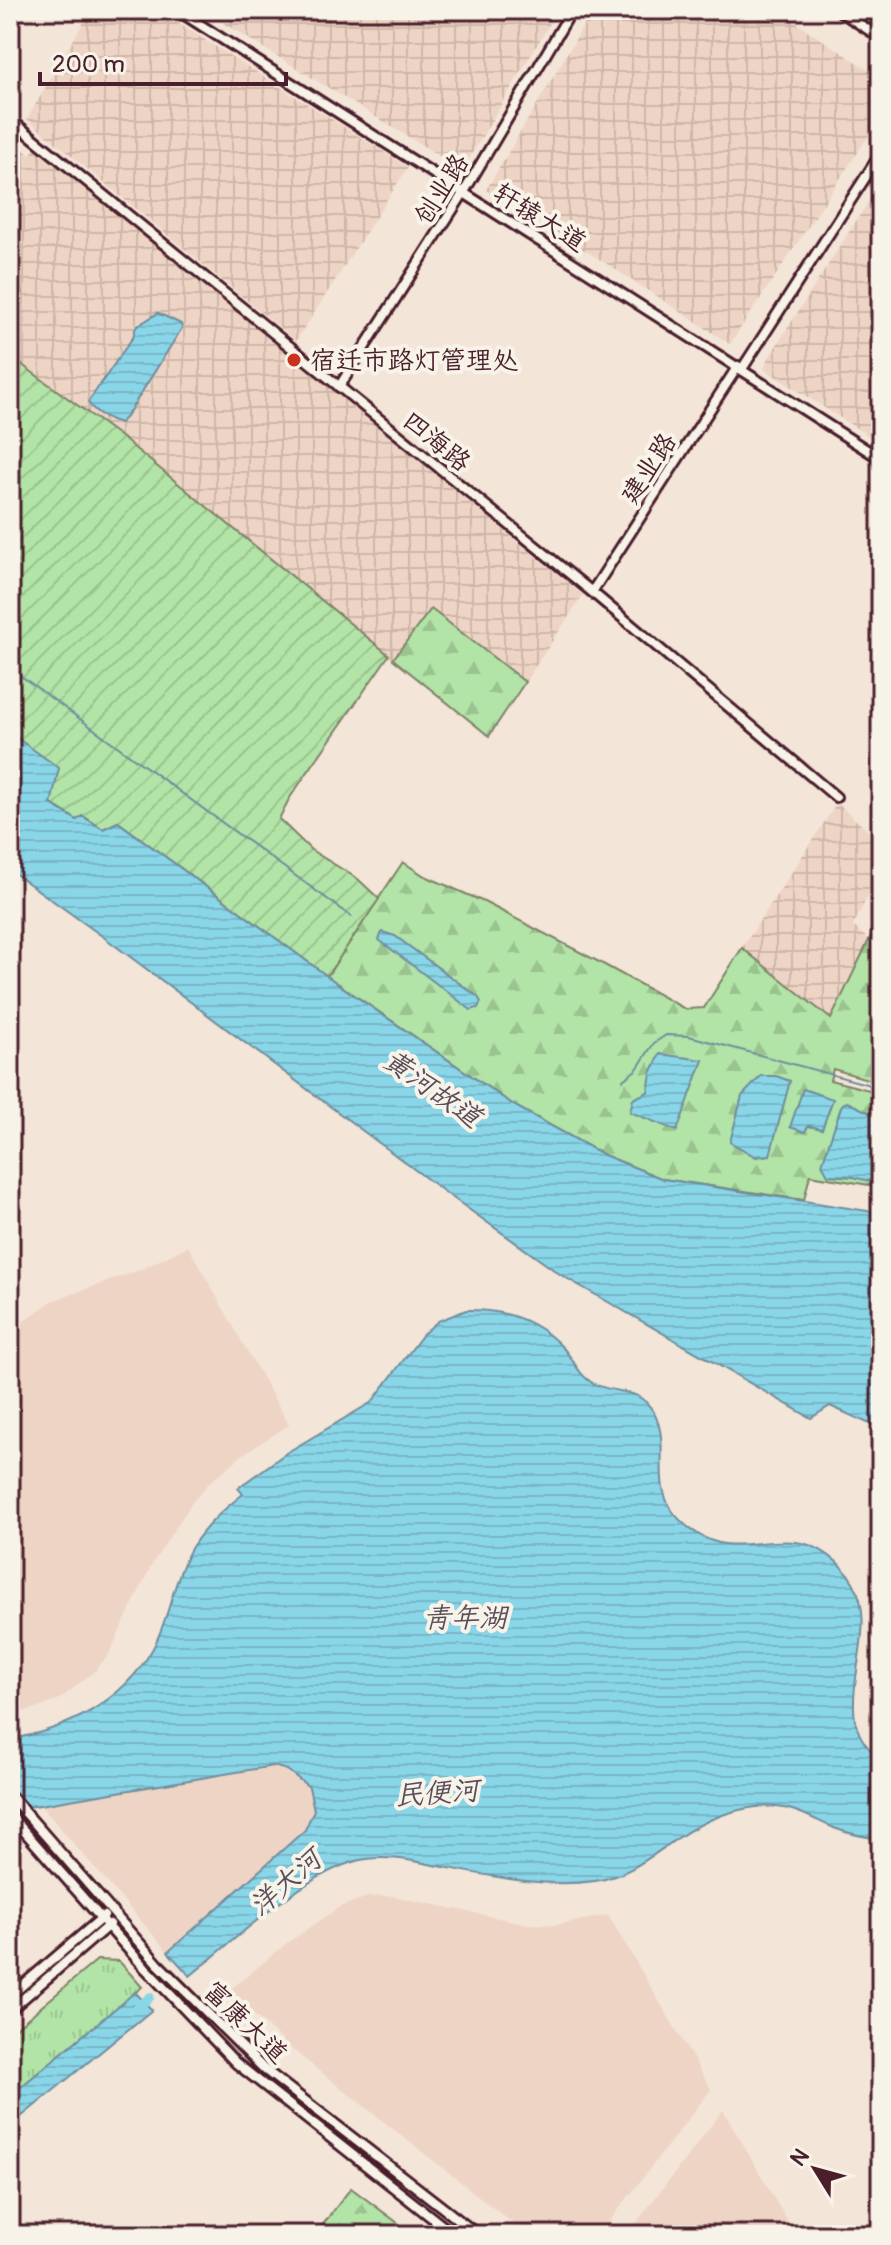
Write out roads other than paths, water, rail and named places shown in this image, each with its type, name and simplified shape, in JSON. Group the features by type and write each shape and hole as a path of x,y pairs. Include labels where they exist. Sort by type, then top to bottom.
{"street":[{"name":"轩辕大道","path":"177,10 881,459"},
{"name":"创业路","path":"339,387 464,192 572,10"},
{"path":"838,10 881,38"},
{"name":"四海路","path":"10,119 592,592 836,797"},
{"name":"建业路","path":"592,592 881,153"},
{"name":"富康大道","path":"10,1795 158,1964 264,2069 478,2235"},
{"name":"富康大道","path":"10,1815 236,2063 454,2235"},
{"path":"64,1876 75,1868"},
{"path":"10,1996 111,1910"},
{"path":"10,2010 118,1918"}],"water":[{"path":"158,313 181,324 182,328 126,417 120,423 106,418 88,402 133,337 136,327"},
{"name":"黄河故道","path":"10,733 59,768 51,804 77,820 82,816 103,829 118,822 338,984 515,1106 604,1155 663,1179 881,1213 881,1429 830,1406 811,1418 561,1275 10,870"},
{"path":"382,932 395,936 478,997 481,1002 478,1008 471,1010 379,940"},
{"path":"660,1054 703,1060 677,1131 630,1112 633,1099 648,1092 651,1073"},
{"path":"761,1076 776,1076 790,1081 770,1155 756,1157 730,1142 742,1096"},
{"path":"803,1089 833,1099 822,1129 808,1126 805,1132 790,1127"},
{"path":"847,1102 881,1118 881,1184 828,1175 822,1164 842,1104"},
{"name":"青年湖","path":"466,1310 507,1314 532,1324 554,1339 591,1382 633,1394 648,1404 659,1426 665,1495 681,1521 696,1533 723,1544 796,1542 813,1546 829,1556 848,1575 859,1597 862,1612 854,1713 862,1739 881,1760 881,1839 840,1830 792,1810 764,1806 737,1810 711,1820 628,1871 595,1881 538,1882 402,1859 360,1860 338,1867 293,1893 190,1976 168,1952 305,1830 314,1810 309,1787 287,1770 273,1766 10,1810 10,1739 72,1721 109,1699 125,1685 140,1668 158,1638 180,1572 192,1547 215,1518 243,1494 238,1488 286,1453 372,1402 424,1333 438,1321"},
{"path":"135,1992 152,2010 10,2126 10,2096"}],"waterway":[{"path":"10,668 352,917"},
{"path":"623,1080 637,1069 654,1043 666,1035 689,1036 881,1088"},
{"name":"洋大河","path":"136,2009 150,1997"}],"place":[{"name":"宿迁市路灯管理处","path":"294,360"}],"water label":[{"name":"民便河","path":"437,1792"}]}
